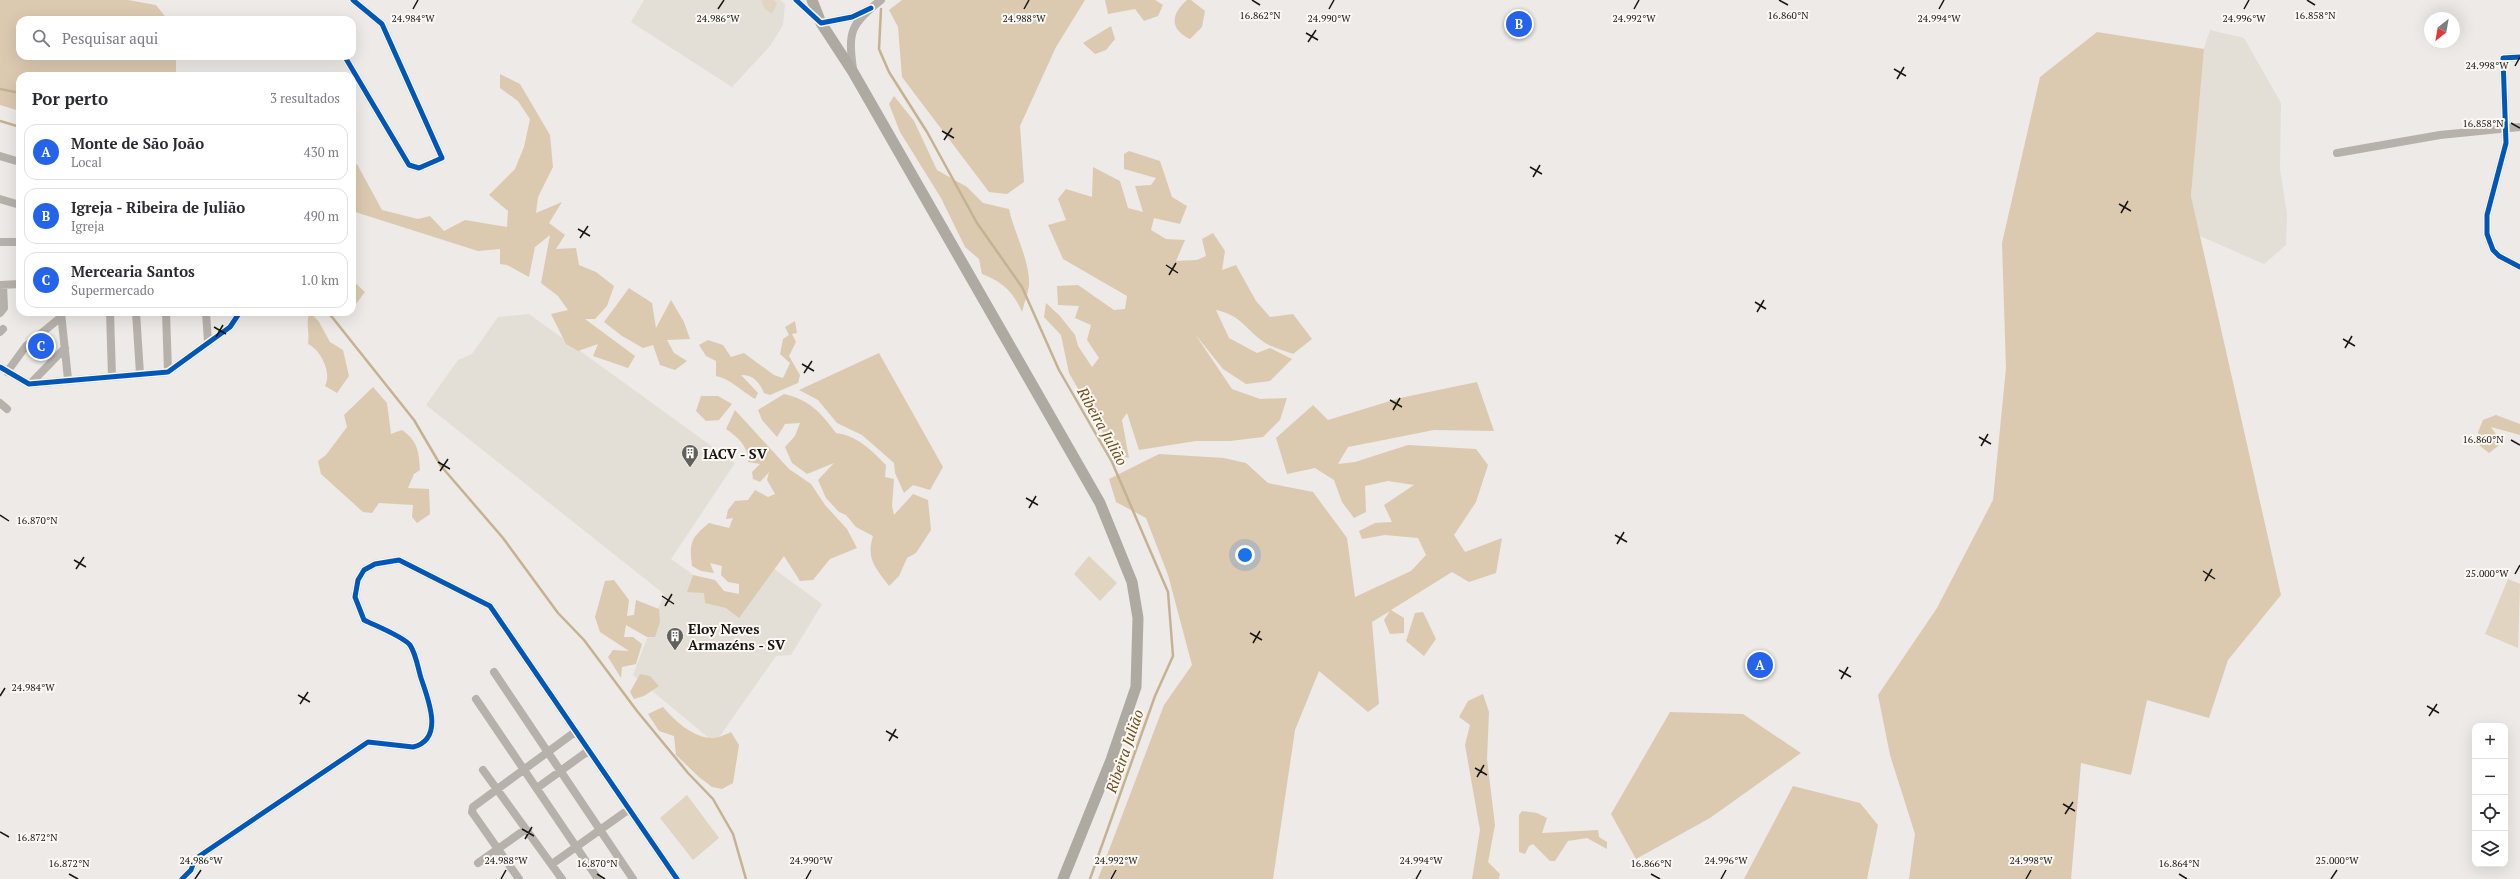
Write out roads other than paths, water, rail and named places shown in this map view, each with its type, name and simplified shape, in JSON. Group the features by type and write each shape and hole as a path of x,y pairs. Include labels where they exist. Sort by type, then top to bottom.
{"main road":[{"path":"812,0 821,23 853,72 1100,503 1132,582 1138,618 1136,687 1111,760 1063,879"}],"street":[{"path":"353,0 382,24 442,158 419,168 409,165 356,76"},
{"path":"796,0 821,23 852,17 871,8"},
{"path":"853,72 849,42 854,26 881,0"},
{"path":"2520,57 2503,58 2504,130 2506,143 2487,215 2488,234 2493,250 2500,256 2520,266"},
{"path":"347,60 354,72"},
{"path":"2337,153 2440,134 2504,130 2520,127"},
{"path":"0,156 16,161"},
{"path":"0,199 16,203"},
{"path":"0,242 16,242"},
{"path":"0,313 4,308 2,285 16,284"},
{"path":"7,372 26,346 59,316"},
{"path":"61,316 68,380"},
{"path":"110,316 112,377"},
{"path":"136,316 140,374"},
{"path":"166,316 168,372"},
{"path":"206,316 208,342"},
{"path":"0,367 7,372 31,383 168,372 230,327 237,316"},
{"path":"31,383 65,348"},
{"path":"182,879 191,870 195,859 368,742 413,747 420,746 426,740 432,722 432,715 413,651 404,640 364,620 355,597 358,580 364,570 375,564 399,560 490,606 676,879"},
{"path":"494,672 633,879"},
{"path":"476,699 598,879"},
{"path":"519,879 472,812 473,807 575,732"},
{"path":"537,788 588,751"},
{"path":"483,770 562,879"},
{"path":"552,864 628,810"},
{"path":"478,863 526,829"}],"waterway":[{"name":"Ribeira Julião","path":"881,9 879,49 889,72 927,132 977,223 1022,287 1059,370 1112,462 1168,592 1173,656 1155,696 1090,879"},
{"path":"0,89 16,92"},
{"path":"0,121 16,126"},
{"path":"331,316 414,420 441,466 503,538 558,613 584,640 637,711 688,773 713,799 733,834 746,879"}],"place":[{"name":"Igreja - Ribeira de Julião","path":"1519,24"},
{"name":"Mercearia Santos","path":"41,346"},
{"name":"IACV - SV","path":"690,468"},
{"name":"Eloy Neves Armazéns - SV","path":"675,651"},
{"name":"Monte de São João","path":"1760,665"}]}
